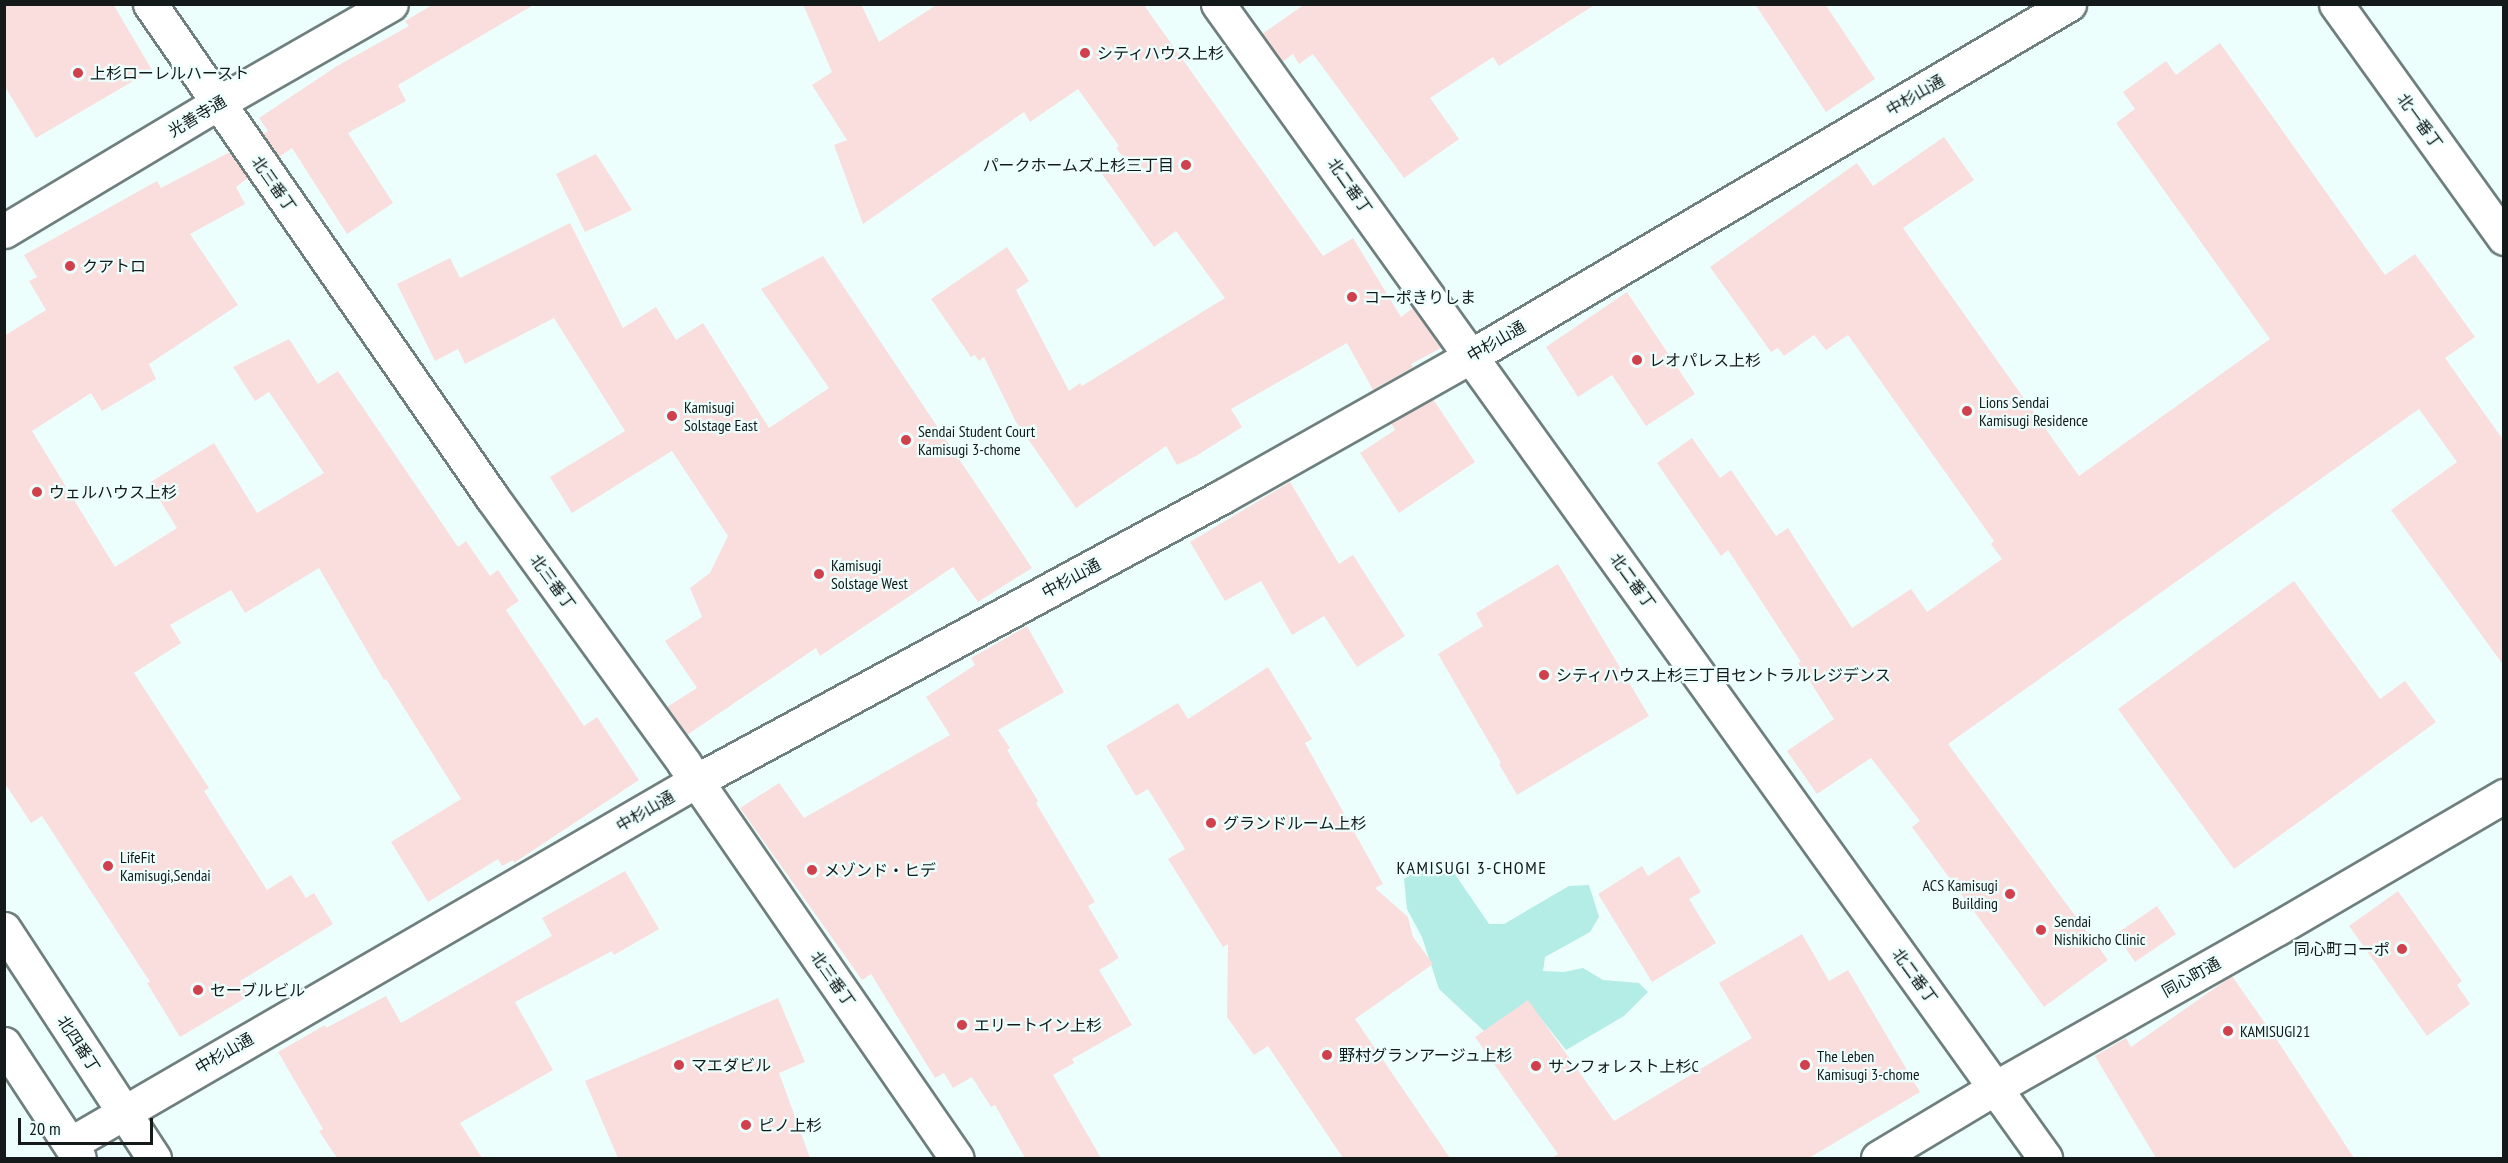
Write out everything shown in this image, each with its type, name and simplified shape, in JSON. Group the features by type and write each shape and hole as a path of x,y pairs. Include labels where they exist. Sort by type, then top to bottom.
{"street":[{"name":"北三番丁","path":"150,4 491,496 696,781 957,1158"},
{"name":"光善寺通","path":"4,231 218,103 391,4"},
{"name":"北二番丁","path":"1218,4 2045,1158"},
{"name":"中杉山通","path":"75,1151 123,1112 696,781 1223,495 1471,356 2069,4"},
{"name":"北一番丁","path":"2336,4 2504,238"},
{"name":"同心町通","path":"1878,1158 1995,1088 2278,928 2504,796"},
{"name":"北四番丁","path":"4,929 154,1158"},
{"path":"4,1044 75,1151"}],"shaded area":[{"path":"1448,864 1489,924 1504,924 1569,886 1589,885 1599,917 1590,932 1545,957 1543,971 1564,972 1583,968 1603,980 1639,983 1648,992 1624,1016 1566,1050 1540,1017 1484,1031 1439,989 1422,937 1407,909 1404,879 1423,868"}],"building":[{"name":"上杉ローレルハースト","path":"4,4 113,4 152,70 36,138 4,85"},
{"path":"434,4 535,4 398,85 406,101 348,133 393,203 347,234 292,148 279,157 263,134 268,131 259,118 337,66 409,26 405,21"},
{"path":"803,4 861,4 879,42 938,4 1143,4 1323,256 1353,238 1401,317 1413,308 1441,348 1411,364 1413,367 1373,390 1347,343 1231,409 1242,427 1196,456 1177,465 1166,446 1076,508 1016,422 984,357 979,361 975,355 971,357 931,299 1007,247 1029,281 1016,290 1069,391 1080,383 1082,386 1225,298 1176,231 1154,247 1102,174 1123,157 1116,148 1119,146 1078,89 1030,122 1024,112 863,224 834,145 847,140 812,85 832,72"},
{"path":"1305,4 1596,4 1499,66 1493,57 1430,98 1459,139 1404,178 1313,54 1299,64 1293,54 1282,62 1262,34"},
{"path":"1755,4 1825,4 1875,79 1826,112"},
{"path":"2220,43 2385,275 2415,254 2475,337 2445,358 2504,441 2504,666 2391,510 2457,462 2419,409 1948,744 2108,960 2044,1007 1912,827 1920,821 1871,758 1817,794 1787,751 1834,719 1798,663 1801,662 1728,550 1721,556 1657,463 1692,438 1720,478 1731,470 1776,536 1788,528 1852,628 1911,589 1927,612 2002,559 1991,544 1994,541 1848,335 1826,350 1814,335 1784,356 1778,348 1771,352 1710,267 1857,163 1873,186 1944,137 1974,180 1903,228 2079,476 2270,339 2116,123 2135,109 2123,92 2166,61 2176,75"},
{"path":"230,152 248,178 236,187 245,204 190,234 238,305 149,364 156,379 102,411 91,393 32,431 115,567 177,528 149,483 214,443 257,513 324,473 269,392 255,401 233,367 289,339 318,384 338,371 458,547 466,541 490,576 498,570 519,601 506,610 584,726 597,717 639,780 514,863 513,860 502,866 498,859 428,902 391,842 461,799 386,679 384,680 319,568 245,613 231,590 170,625 181,643 134,673 209,788 204,791 267,890 291,875 306,898 314,893 333,924 240,981 249,996 180,1037 147,983 150,982 42,816 31,823 4,782 4,336 46,310 29,281 37,277 24,255 157,181 161,188"},
{"path":"596,154 632,210 585,232 556,174"},
{"path":"570,223 623,328 656,307 676,340 703,323 769,428 829,388 761,289 823,256 1032,568 978,602 953,567 820,656 816,648 687,735 667,707 697,688 665,641 702,617 690,588 710,573 728,536 672,451 572,513 550,477 625,431 554,318 465,364 458,349 435,361 397,284 450,258 460,278"},
{"name":"レオパレス上杉","path":"1627,292 1695,394 1646,426 1612,375 1578,397 1546,347"},
{"path":"1433,399 1475,462 1399,513 1360,453 1395,430 1391,423"},
{"path":"1290,482 1339,564 1353,555 1405,636 1357,667 1324,616 1292,635 1261,581 1225,601 1190,542"},
{"name":"シティハウス上杉三丁目セントラルレジデンス","path":"1558,564 1649,716 1517,795 1438,654 1483,626 1476,613"},
{"path":"2294,581 2380,699 2405,681 2436,722 2234,869 2118,709"},
{"path":"1027,626 1064,692 998,730 1010,748 1007,750 1038,801 1036,803 1095,902 1088,906 1119,958 1099,970 1132,1025 1072,1059 1074,1063 1053,1075 1101,1158 1025,1158 995,1105 991,1107 972,1077 953,1088 944,1073 935,1078 871,974 862,980 740,808 779,783 804,818 950,735 926,697 975,665 971,658"},
{"path":"1268,667 1312,739 1305,743 1383,884 1375,888 1408,917 1413,937 1433,964 1355,1019 1450,1158 1343,1158 1268,1046 1254,1055 1227,1017 1228,944 1223,947 1168,859 1185,849 1148,789 1136,796 1106,746 1178,703 1188,719"},
{"path":"1679,856 1701,892 1689,899 1716,943 1652,982 1598,894 1642,866 1648,876"},
{"path":"625,871 659,929 614,955 612,951 515,1002 553,1070 460,1123 482,1158 337,1158 319,1131 323,1129 278,1052 325,1025 326,1028 386,996 401,1023 552,936 542,918"},
{"name":"同心町コーポ","path":"2398,891 2462,981 2457,985 2470,1004 2427,1036 2349,926"},
{"path":"2157,906 2176,934 2135,962 2116,934"},
{"name":"The Leben Kamisugi 3-chome","path":"1802,934 1829,981 1848,970 1920,1092 1809,1158 1552,1158 1558,1154 1475,1037 1528,1000 1614,1121 1752,1038 1719,983"},
{"path":"2232,976 2354,1158 2156,1158 2095,1056 2126,1038 2131,1047"},
{"path":"778,998 805,1062 779,1073 810,1158 618,1158 585,1081"}],"place":[{"name":"シティハウス上杉","path":"1085,53"},
{"name":"上杉ローレルハースト","path":"78,73"},
{"name":"パークホームズ上杉三丁目","path":"1186,165"},
{"name":"クアトロ","path":"70,266"},
{"name":"コーポきりしま","path":"1352,297"},
{"name":"レオパレス上杉","path":"1637,360"},
{"name":"Lions Sendai Kamisugi Residence","path":"1967,411"},
{"name":"Kamisugi Solstage East","path":"672,416"},
{"name":"Sendai Student Court Kamisugi 3-chome","path":"906,440"},
{"name":"ウェルハウス上杉","path":"37,492"},
{"name":"Kamisugi Solstage West","path":"819,574"},
{"name":"シティハウス上杉三丁目セントラルレジデンス","path":"1544,675"},
{"name":"グランドルーム上杉","path":"1211,823"},
{"name":"LifeFit Kamisugi,Sendai","path":"108,866"},
{"name":"メゾンド・ヒデ","path":"812,870"},
{"name":"ACS Kamisugi Building","path":"2010,894"},
{"name":"Sendai Nishikicho Clinic","path":"2041,930"},
{"name":"同心町コーポ","path":"2402,949"},
{"name":"セーブルビル","path":"198,990"},
{"name":"エリートイン上杉","path":"962,1025"},
{"name":"KAMISUGI21","path":"2228,1031"},
{"name":"野村グランアージュ上杉","path":"1327,1055"},
{"name":"マエダビル","path":"679,1065"},
{"name":"The Leben Kamisugi 3-chome","path":"1805,1065"},
{"name":"サンフォレスト上杉C","path":"1536,1066"},
{"name":"ピノ上杉","path":"746,1125"}],"district":[{"name":"KAMISUGI 3-CHOME","path":"1472,868"}]}
